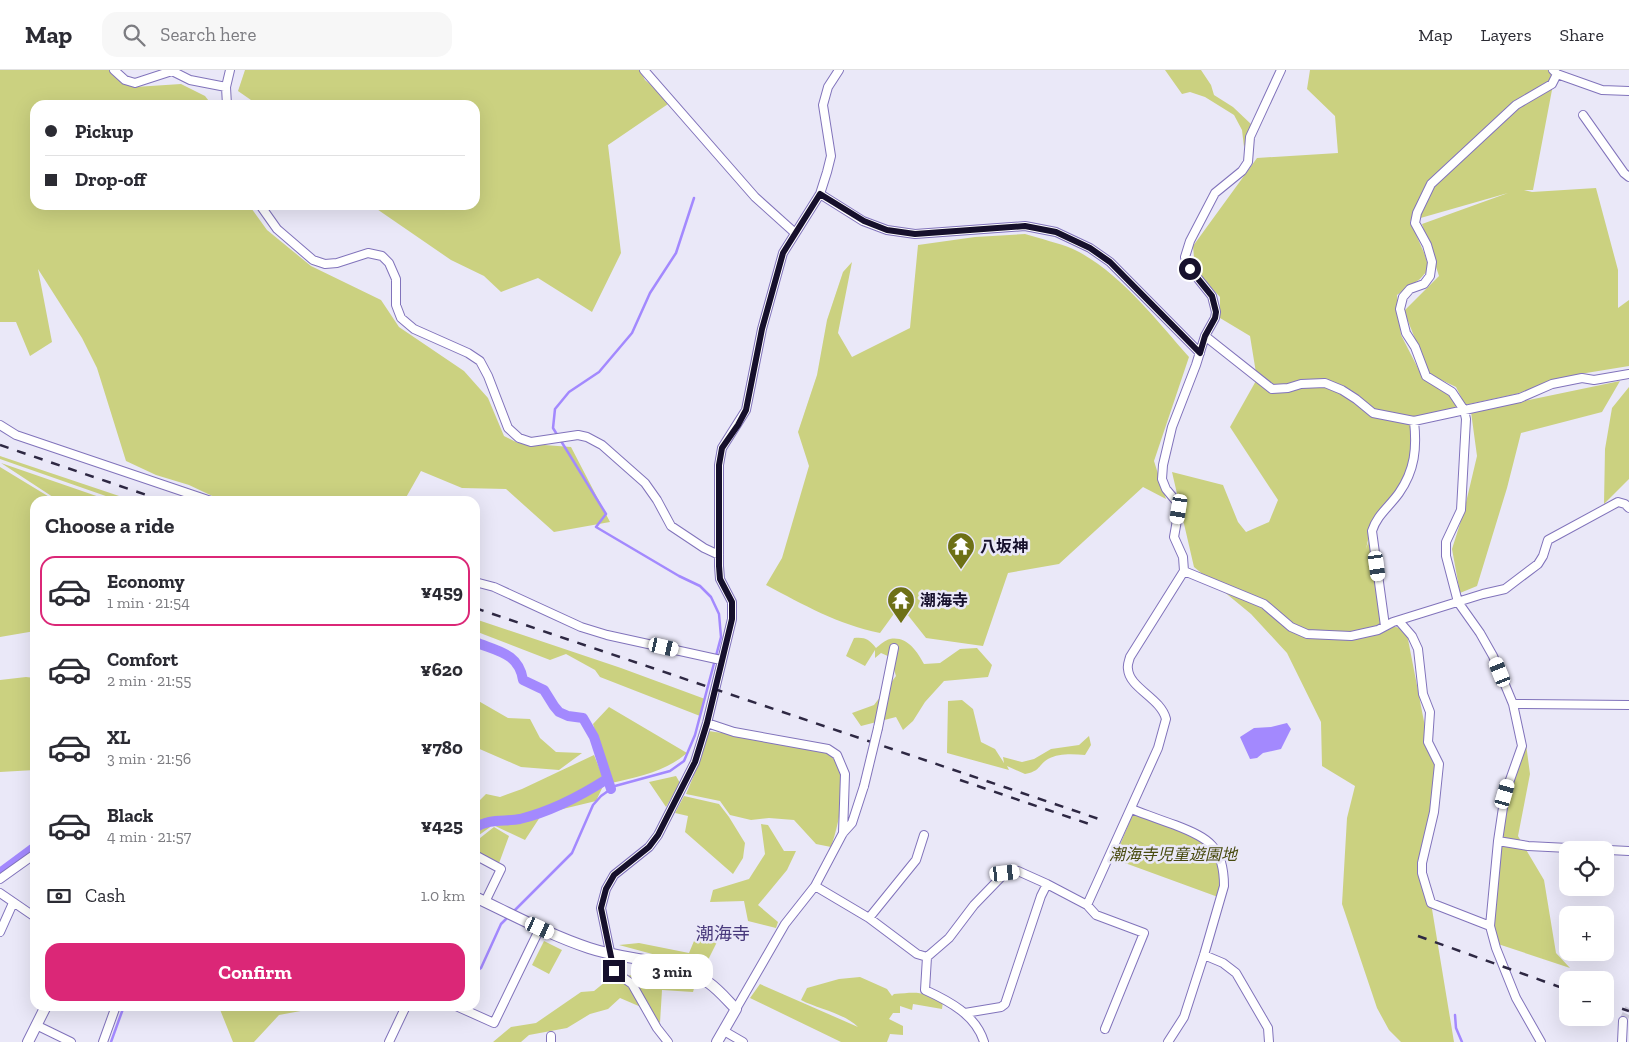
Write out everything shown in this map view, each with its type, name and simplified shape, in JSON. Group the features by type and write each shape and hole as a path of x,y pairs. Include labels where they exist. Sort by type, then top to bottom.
{"street":[{"path":"114,70 125,80 135,83 172,71 190,80 226,87"},
{"path":"227,100 226,87 230,70"},
{"path":"644,70 755,197 795,232"},
{"path":"668,1042 657,1028 632,984 614,971 601,908 606,889 614,875 649,847 658,835 695,762 707,723 732,619 732,602 720,579 719,465 722,448 746,410 762,329 783,253 820,194 831,156 822,105 828,87 839,70"},
{"path":"1087,905 1158,748 1166,719 1161,706 1131,678 1128,668 1130,657 1184,571 1183,557 1174,537 1179,509 1162,479 1163,465 1172,427 1205,336 1213,323 1216,312 1212,296 1187,265 1185,257 1190,241 1215,193 1242,171 1248,162 1250,137 1281,70"},
{"path":"1542,1042 1516,998 1496,948 1490,926 1498,840 1505,794 1522,746 1513,704 1493,656 1480,633 1458,602 1445,548 1461,510 1466,419 1464,410 1452,392 1426,376 1415,348 1406,333 1400,308 1403,297 1410,289 1424,284 1430,276 1432,262 1427,245 1415,223 1417,213 1431,184 1516,104 1552,84 1555,72 1602,90 1629,92"},
{"path":"1583,116 1624,173 1629,177"},
{"path":"820,194 864,221 887,230 915,234 1025,226 1056,232 1090,248 1110,262 1200,353"},
{"path":"264,210 277,229 313,260 325,264 337,263 368,253 382,256 389,263 396,279 396,305 401,318 414,329 468,352 480,362 488,376 508,428 519,438 531,442 578,435 587,437 602,445 645,483 671,526 704,548 719,555"},
{"path":"1205,336 1272,389 1288,388 1301,384 1325,383 1342,390 1372,413 1414,421 1520,398 1552,384 1582,378 1594,380 1629,374"},
{"path":"1386,626 1372,531 1375,522 1399,493 1415,458 1414,421"},
{"path":"0,425 16,435 196,496"},
{"path":"1184,571 1264,604 1291,627 1308,634 1351,636 1378,630 1399,621 1505,589 1538,564 1543,556 1548,540 1618,502 1625,504 1629,508"},
{"path":"480,583 494,587 581,627 607,635 721,660"},
{"path":"1399,621 1412,636 1418,648 1423,694 1430,712 1428,742 1439,764 1434,812 1422,863 1422,873 1431,903 1490,926"},
{"path":"717,1042 785,924 815,886 843,833 852,824 864,786 878,728 894,648"},
{"path":"1513,704 1629,705"},
{"path":"707,723 734,732 828,749 837,755 845,774 843,833"},
{"path":"1131,809 1195,833 1208,840 1218,852 1224,875 1224,886 1184,1017 1168,1042"},
{"path":"869,918 916,860 924,835"},
{"path":"1498,840 1528,846 1629,851"},
{"path":"0,879 30,858"},
{"path":"480,858 501,869 485,902"},
{"path":"984,1042 980,1032 965,1013 948,1001 925,990 927,957 949,938 974,905 1005,873 1018,871 1087,905 1096,915 1144,933 1105,1029"},
{"path":"965,1013 1001,1007 1005,1004 1041,896 1047,884"},
{"path":"815,886 869,918 917,954 927,957"},
{"path":"0,893 30,914"},
{"path":"480,900 540,928 584,946 609,953 671,965 695,974 711,984 736,1009"},
{"path":"0,932 13,903"},
{"path":"467,1011 494,1023 540,928"},
{"path":"1204,955 1223,963 1236,974 1268,1028 1269,1042"},
{"path":"28,1042 43,1011"},
{"path":"104,1042 114,1011"},
{"path":"389,1042 404,1011"},
{"path":"1622,1042 1623,1021"},
{"path":"36,1025 71,1042"},
{"path":"724,1030 743,1042"}],"green space":[{"path":"0,70 109,70 135,87 181,84 205,96 208,100 30,100 30,210 253,210 267,230 311,266 381,300 399,327 464,371 488,398 504,436 518,443 571,447 610,522 554,532 506,489 462,488 421,471 407,496 212,496 189,485 156,475 126,461 97,368 82,338 38,269 52,342 30,356 16,322 0,322"},
{"path":"245,70 640,70 645,80 671,102 608,145 621,253 592,312 538,278 501,292 484,276 451,260 378,210 480,210 480,100 251,100 238,91"},
{"path":"1165,70 1201,70 1211,85 1214,95 1233,107 1252,125 1244,147 1242,130 1234,115 1205,97 1190,92 1182,94"},
{"path":"1310,70 1552,70 1555,74 1533,190 1524,190 1532,192 1596,188 1618,270 1618,308 1629,300 1629,366 1580,374 1516,394 1465,405 1456,387 1429,374 1404,311 1439,276 1422,224 1508,193 1410,221 1429,269 1420,279 1397,295 1401,335 1423,378 1450,393 1457,407 1415,421 1410,471 1370,531 1366,549 1372,531 1385,625 1406,629 1428,742 1439,769 1422,863 1431,903 1454,1042 1401,1042 1389,1030 1377,1008 1342,904 1347,818 1355,786 1322,766 1321,722 1287,653 1251,614 1194,567 1172,472 1223,485 1238,522 1246,532 1269,522 1278,500 1230,427 1257,379 1250,336 1220,318 1220,297 1195,270 1193,246 1257,158 1338,153 1335,116 1307,89"},
{"path":"1025,234 1073,249 1090,258 1106,270 1136,297 1189,357 1154,461 1166,499 1143,487 1059,564 1008,573 983,646 926,638 907,614 896,611 880,633 849,625 766,585 782,558 809,466 798,432 817,375 827,320 843,272 852,262 838,333 852,357 910,328 918,245 975,237"},
{"path":"1620,381 1602,412 1521,433 1507,488 1477,586 1460,593 1452,549 1464,511 1477,456 1471,412"},
{"path":"1629,387 1629,479 1604,504 1605,449 1612,408"},
{"path":"0,456 119,496 106,496 0,459"},
{"path":"1,463 97,496 51,496"},
{"path":"0,467 48,496 30,496 30,632 0,637"},
{"path":"480,621 621,668 705,699 700,716 600,677 595,670 566,654 550,660 480,633"},
{"path":"854,638 866,639 876,648 888,640 901,640 915,650 924,664 940,663 960,649 977,648 992,665 988,677 944,681 925,702 913,721 903,730 896,717 861,726 852,713 874,705 896,676 890,657 881,653 875,658 875,650 865,666 846,656"},
{"path":"30,677 30,770 0,772 0,680"},
{"path":"962,700 973,709 981,742 995,749 1004,763 1003,757 1022,762 1034,759 1051,749 1079,745 1089,736 1091,745 1085,755 1066,754 1052,757 1039,768 1025,774 1007,766 1009,770 947,753 948,701"},
{"path":"480,702 508,718 530,719 540,738 556,752 582,753 559,770 521,767 480,749"},
{"path":"609,707 687,753 670,765 660,769 641,776 611,783 593,724"},
{"path":"708,731 810,747 831,756 841,775 842,800 831,847 816,844 794,820 769,818 751,820 730,815 720,801 686,794 697,768"},
{"path":"1526,744 1530,774 1518,836 1544,880 1556,953 1559,956 1559,961 1563,961 1570,968 1498,944 1490,926 1505,794"},
{"path":"594,755 605,782 596,801 542,814 525,840 493,825 480,834 480,800 486,794 500,797 522,789"},
{"path":"676,776 680,783 666,807 649,782"},
{"path":"684,796 719,804 729,817 745,843 743,858 733,874 685,832 688,816 675,813"},
{"name":"潮海寺児童遊園地","path":"1133,814 1190,834 1205,843 1214,854 1219,868 1220,890 1218,897 1114,859"},
{"path":"761,824 768,825 784,851 796,851 787,870 758,905 778,922 776,928 748,921 744,901 710,902 713,890 749,879 765,854"},
{"path":"494,827 509,836 498,866 480,857 480,838"},
{"path":"699,929 719,938 704,968 619,945 639,943 689,953"},
{"path":"544,941 562,950 549,974 532,965"},
{"path":"670,973 689,980 695,985 693,992 662,990 660,1023 648,1010 620,998 608,1009 590,1014 567,1028 529,1035 521,1042 493,1042 511,1027 536,1023 581,992 594,991 615,974 659,978"},
{"path":"860,977 887,989 892,996 894,994 914,993 936,998 943,1001 942,1009 913,1004 912,1010 900,1006 900,1013 893,1013 889,1019 903,1026 903,1035 890,1034 887,1042 841,1042 750,998 760,984 858,1027 846,1018 801,1000 807,988 839,979"},
{"path":"221,1011 301,1011 279,1015 254,1042 233,1042"}],"shaded area":[{"path":"1287,723 1291,729 1281,749 1263,753 1257,758 1250,759 1240,737 1254,728 1271,727"}],"waterway":[{"path":"513,912 572,853 593,805 601,796 615,786 670,771 684,761 695,735 721,637 719,614 711,597 700,586 679,576 596,527 606,514 553,428 555,409 569,392 599,372 632,333 650,293 676,253 694,198"},
{"path":"480,644 512,658 521,671 523,680 544,690 559,712 568,716 583,718 594,737 611,789"},
{"path":"480,825 520,819 542,812 576,797 607,779"},
{"path":"0,873 30,851"},
{"path":"480,969 501,924 509,916"},
{"path":"111,1042 122,1011"},
{"path":"1455,1015 1456,1028 1462,1042"}],"tunnel":[{"path":"1623,1021 1629,1008"}],"railway":[{"path":"0,445 149,496"},
{"path":"480,610 1099,819"},
{"path":"960,780 1095,826"},
{"path":"1418,936 1559,987"},
{"path":"1614,1006 1629,1011"}],"place":[{"name":"八坂神","path":"961,570"},
{"name":"潮海寺","path":"901,624"}],"district":[{"name":"潮海寺","path":"723,934"}],"route":[{"path":"614,971 601,908 606,889 614,875 649,847 658,835 695,762 707,723 732,619 732,602 720,579 719,566 719,465 722,448 746,410 762,329 783,253 820,194 864,221 887,230 915,234 1025,226 1056,232 1090,248 1110,262 1200,353 1205,336 1215,318 1216,312 1212,296 1190,269"}]}
